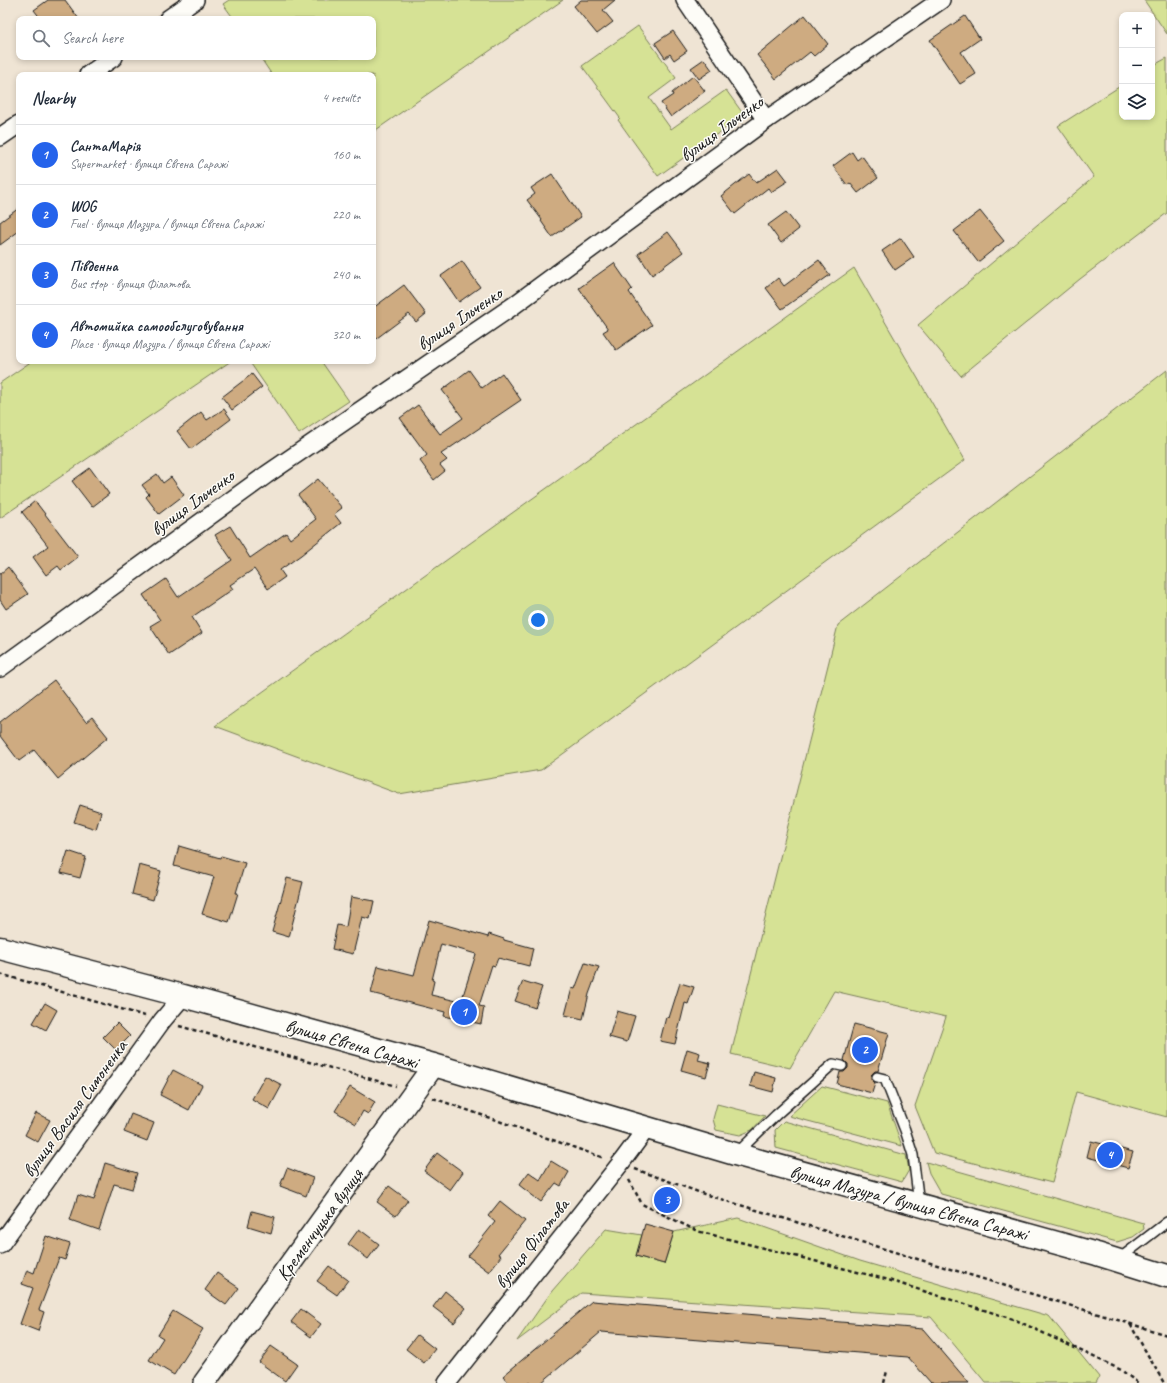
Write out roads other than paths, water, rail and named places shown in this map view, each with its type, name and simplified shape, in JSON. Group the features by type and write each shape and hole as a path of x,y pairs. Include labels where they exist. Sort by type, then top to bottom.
{"main road":[{"name":"вулиця Євгена Саражі","path":"0,948 182,996 434,1066 701,1144"},
{"name":"вулиця Мазура / вулиця Євгена Саражі","path":"701,1144 1117,1260 1167,1276"}],"street":[{"path":"172,16 195,0"},
{"path":"685,0 766,120"},
{"name":"вулиця Ільченко","path":"0,668 266,475 514,306 766,120 941,0"},
{"path":"92,72 110,60"},
{"path":"0,137 16,126"},
{"name":"вулиця Василя Симоненка","path":"0,1245 182,996"},
{"name":"Кременчуцька вулиця","path":"204,1383 434,1066"},
{"name":"вулиця Філатова","path":"447,1383 646,1129"}],"lane":[{"path":"735,1154 833,1064 842,1066"},
{"path":"877,1077 885,1079 905,1130 913,1155 919,1205"},
{"path":"1117,1260 1167,1222"}],"place":[{"name":"СантаМарія","path":"464,1012"},
{"name":"WOG","path":"865,1050"},
{"name":"Автомийка самообслуговування","path":"1110,1155"},
{"name":"Південна","path":"667,1200"}]}
